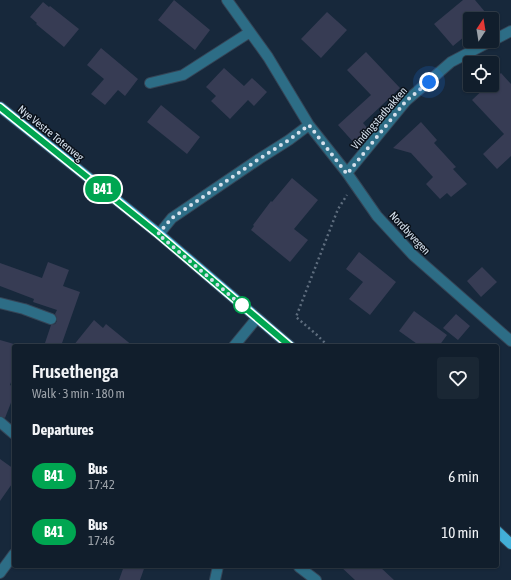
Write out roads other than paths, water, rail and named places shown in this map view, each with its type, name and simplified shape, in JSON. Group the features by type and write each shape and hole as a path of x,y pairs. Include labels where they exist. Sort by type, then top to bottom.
{"main road":[{"name":"Nye Vestre Totenveg","path":"0,107 158,234 288,344"},
{"path":"499,533 511,544"}],"street":[{"name":"Nordbyvegen","path":"227,0 268,57 309,125 378,216 413,256 511,342"},
{"name":"Vindingstadbakken","path":"499,37 511,31"},
{"path":"150,83 183,75 250,32"},
{"name":"Vindingstadbakken","path":"347,174 406,101 451,62 478,48"},
{"path":"158,234 172,218 309,125"},
{"path":"0,303 24,309 51,320"},
{"path":"236,344 257,318"},
{"path":"0,422 12,432"},
{"path":"0,573 12,557"},
{"path":"215,580 218,568"},
{"path":"300,568 316,580"}]}
